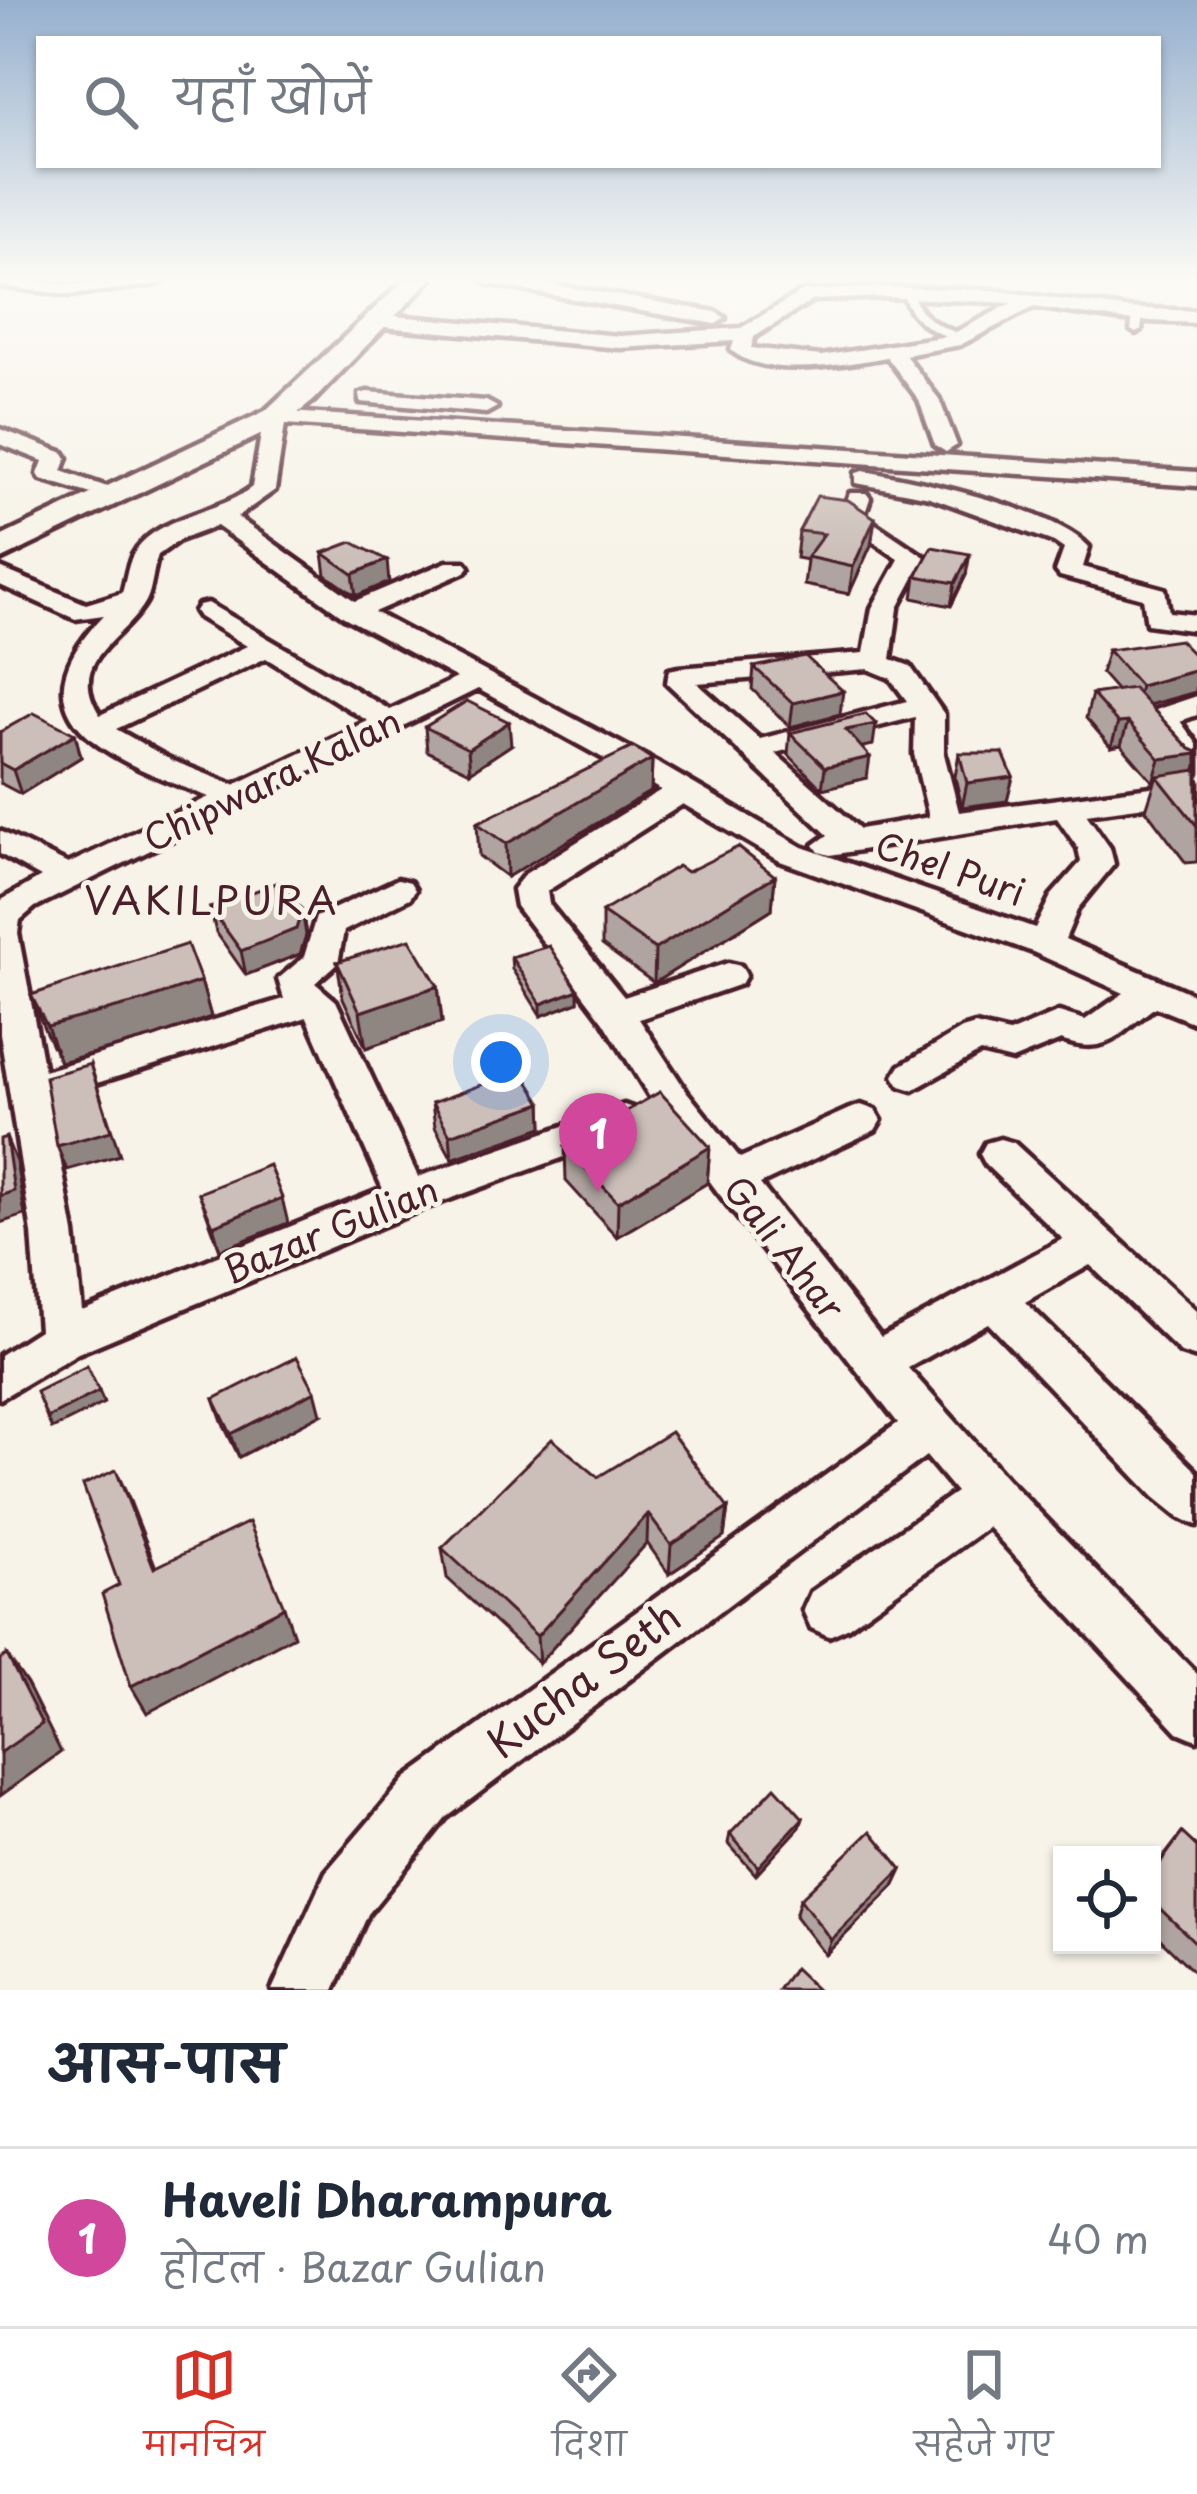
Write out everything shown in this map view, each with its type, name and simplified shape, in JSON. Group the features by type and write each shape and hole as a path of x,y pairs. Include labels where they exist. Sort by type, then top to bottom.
{"street":[{"path":"324,396 340,372"},
{"path":"908,372 929,399 946,445"},
{"path":"0,550 324,396 489,408 700,433 796,432 796,447"},
{"path":"275,417 796,447 846,456 1197,479"},
{"path":"235,796 147,759 96,728 80,712 74,682 86,652 136,596 143,554 154,543 222,518 263,490 275,417"},
{"path":"796,447 903,435 946,445 1074,446 1134,458 1164,477"},
{"path":"0,436 56,458 49,473 55,477 115,494"},
{"path":"846,456 843,472 935,491 1072,541 1077,547 1070,571 1156,594 1156,618 1197,623"},
{"path":"868,478 851,518 913,557 885,608 878,661"},
{"name":"Chel Puri","path":"222,518 353,611 791,854 1045,944 1197,1010"},
{"path":"353,611 456,567"},
{"path":"0,576 84,613 136,596"},
{"path":"208,611 390,722"},
{"path":"96,728 267,647"},
{"path":"851,839 679,676 878,661 900,672 926,705 932,725 928,745 934,787 946,823"},
{"name":"Chipwara Kalan","path":"62,1340 53,1233 3,966 1,933 12,906 475,680"},
{"path":"753,750 926,705"},
{"path":"1197,705 1162,717 1197,764"},
{"path":"791,854 946,823 1197,790"},
{"name":"Gali Ahar","path":"682,791 549,872 530,889 533,905 617,1013 673,1102 731,1180 875,1363 991,1496 1197,1713"},
{"path":"1045,944 1064,904 1098,864 1094,848 1067,810"},
{"path":"0,841 68,878"},
{"path":"303,1003 296,979 320,963 328,926 398,890"},
{"path":"617,1013 728,975"},
{"path":"913,1076 975,1038 1012,1047 1060,1025 1089,1036 1154,990"},
{"path":"29,1089 185,1045 303,1003 323,1004 407,1197"},
{"name":"Bazar Gulian","path":"0,1379 62,1340 407,1197 673,1102"},
{"path":"731,1180 861,1120"},
{"path":"1000,1154 1197,1339"},
{"path":"875,1363 1093,1243"},
{"path":"992,1298 1197,1502"},
{"name":"Kucha Seth","path":"303,1990 347,1893 426,1798 929,1427"},
{"path":"829,1610 991,1496"}],"building":[{"path":"817,496 848,500 875,518 853,567 807,557 824,534 799,531"},
{"path":"352,542 387,560 353,574 323,553"},
{"path":"932,547 970,554 955,583 916,576"},
{"path":"1179,640 1197,658 1197,670 1140,686 1108,650"},
{"path":"805,656 843,691 793,703 754,667"},
{"path":"1133,688 1197,754 1160,759 1128,722 1118,723 1092,694"},
{"path":"467,701 509,722 468,749 425,727"},
{"path":"34,713 75,734 13,770 0,763 0,732"},
{"path":"866,714 876,724 846,730 870,757 825,767 790,733"},
{"path":"633,747 652,759 506,844 477,823"},
{"path":"959,753 1003,753 1013,777 967,783"},
{"path":"1197,770 1197,826 1157,776"},
{"path":"738,847 775,876 655,949 602,912 678,866 687,872"},
{"path":"279,882 302,910 296,929 241,951 210,908"},
{"path":"410,939 438,986 360,1012 337,962"},
{"path":"187,944 201,981 143,1001 47,1026 31,995"},
{"path":"549,946 578,990 541,1004 511,957"},
{"path":"90,1064 111,1131 57,1146 45,1077"},
{"path":"521,1070 542,1103 450,1135 432,1103"},
{"path":"660,1092 710,1147 618,1202 565,1146"},
{"path":"6,1137 14,1191 0,1196 0,1139"},
{"path":"269,1165 282,1198 213,1226 199,1193"},
{"path":"297,1357 315,1391 231,1434 214,1399"},
{"path":"87,1366 99,1391 47,1418 36,1392"},
{"path":"671,1432 728,1508 671,1545 648,1514 537,1636 442,1548 552,1439 598,1477"},
{"path":"116,1470 154,1568 249,1522 284,1607 131,1686 102,1594 119,1585 83,1485"},
{"path":"7,1655 42,1724 0,1753 0,1659"},
{"path":"775,1787 803,1818 758,1867 730,1834"},
{"path":"871,1831 902,1869 831,1940 800,1899"},
{"path":"1182,1833 1197,1847 1197,1944 1161,1910 1161,1862"},
{"path":"794,1968 817,1990 778,1990"}],"place":[{"name":"Haveli Dharampura","path":"598,1192"}],"district":[{"name":"VAKILPURA","path":"212,901"}]}
